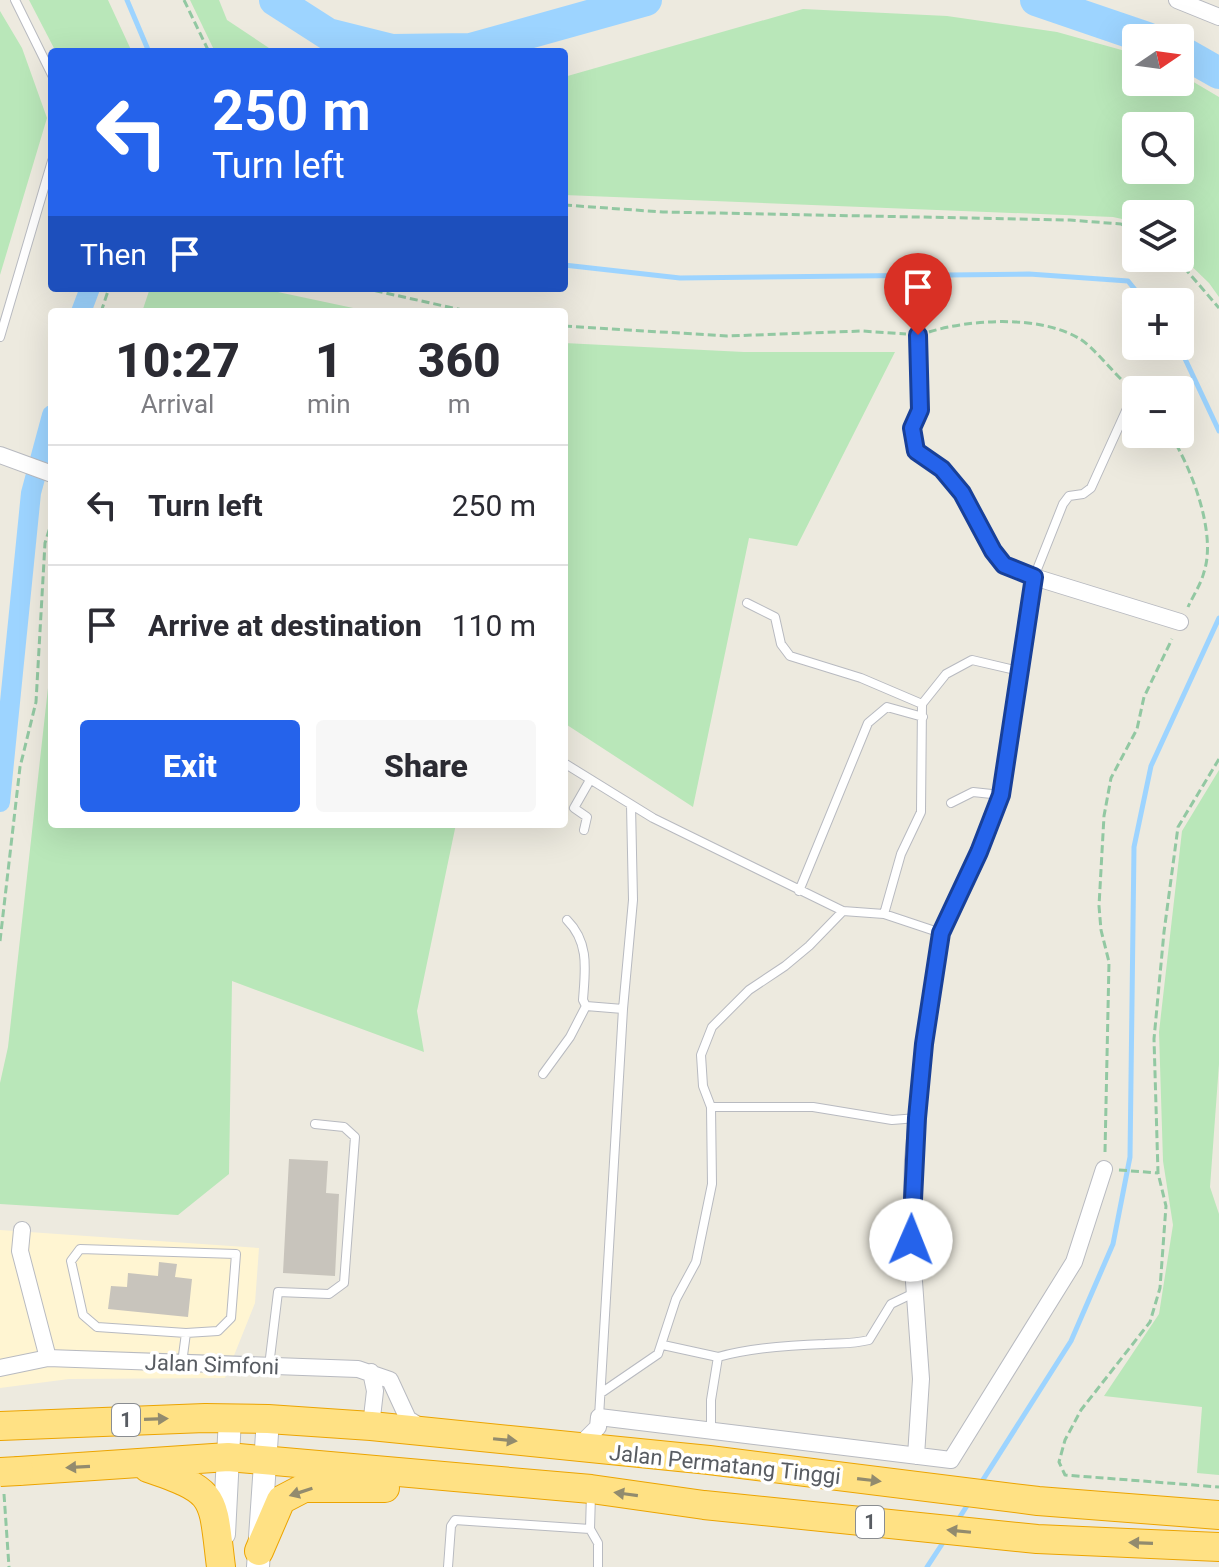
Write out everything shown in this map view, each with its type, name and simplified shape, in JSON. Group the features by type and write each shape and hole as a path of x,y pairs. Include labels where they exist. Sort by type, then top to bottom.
{"highway":[{"name":"Jalan Permatang Tinggi","path":"230,1418 371,1426 709,1460 1038,1501 1219,1515"},
{"name":"1","path":"11,1425 230,1418"},
{"path":"364,1470 371,1426"},
{"name":"Jalan Permatang Tinggi","path":"228,1457 591,1489 704,1505 1037,1539 1219,1547"},
{"name":"1","path":"7,1477 228,1457"},
{"path":"137,1464 185,1480 202,1490 213,1507 222,1567"},
{"path":"258,1559 281,1500 304,1488 426,1488 489,1482"}],"main road":[{"path":"222,1567 230,1418"},
{"path":"258,1559 268,1419"}],"street":[{"path":"1177,0 1219,17"},
{"path":"5,456 48,472"},
{"path":"916,1456 921,1379 911,1240 924,1044 941,933 979,852 1001,795 1034,577 1180,622"},
{"path":"599,1422 711,1431 951,1460 1074,1262 1108,1169"},
{"path":"22,1230 20,1251 48,1358"},
{"name":"Jalan Simfoni","path":"0,1368 48,1358 358,1369 371,1372"},
{"path":"371,1372 375,1391 371,1426"},
{"path":"371,1372 390,1380 408,1419 433,1433"},
{"path":"577,1448 599,1422"},
{"path":"599,1422 648,1454"}],"lane":[{"path":"15,0 48,67"},
{"path":"0,337 48,175"},
{"path":"918,335 920,410 912,428 916,451 942,469 962,493 993,551 1004,565 1034,577 1063,504 1069,496 1083,494 1091,488 1122,420"},
{"path":"747,603 775,617 781,644 790,656 861,678 922,704"},
{"path":"884,914 901,854 921,812 922,704 946,674 972,660 1019,671"},
{"path":"799,891 868,723 887,707 923,717"},
{"path":"568,766 631,805 843,911 884,914 941,933"},
{"path":"584,830 587,817 574,808 590,780"},
{"path":"951,803 973,792 1001,795"},
{"path":"599,1422 623,1009 633,900 631,805"},
{"path":"601,1393 658,1354 676,1299 696,1262 712,1184 711,1107 703,1086 701,1055 712,1027 749,990 809,946 843,911"},
{"path":"567,920 579,932 586,958 583,1000 586,1006"},
{"path":"586,1006 623,1009"},
{"path":"543,1074 570,1037 586,1006"},
{"path":"711,1107 813,1107 892,1120 917,1118"},
{"path":"269,1366 278,1292 329,1294 344,1283 355,1137 344,1127 315,1124"},
{"path":"80,1249 236,1254 231,1318 218,1331 186,1333 97,1327 83,1315 71,1261 80,1249"},
{"path":"663,1345 718,1357 744,1349 848,1345 869,1340 891,1304 915,1293"},
{"path":"182,1363 186,1333"},
{"path":"711,1431 711,1400 718,1357"},
{"name":"Jalan Permatang Tinggi","path":"591,1489 590,1529 598,1543 598,1567"},
{"path":"448,1567 451,1526 455,1520 590,1529"}],"path":[{"path":"184,0 207,48"},
{"path":"568,205 663,212 1070,220 1122,225"},
{"path":"1188,272 1219,308"},
{"path":"381,292 453,308"},
{"path":"568,326 727,336 862,331 918,335 951,325 1000,322 1045,325 1081,340 1122,379"},
{"path":"1158,1173 1108,1169 1109,962 1099,906 1104,816 1111,778 1137,729 1144,697 1205,571 1208,536 1179,448"},
{"path":"0,941 20,767 36,702 48,534"},
{"path":"1219,759 1178,827 1164,932 1154,1039 1158,1173 1166,1206 1160,1288 1150,1322 1081,1410 1065,1440 1059,1462 1065,1475 1219,1487"},
{"path":"7,1477 9,1567"}],"shaded area":[{"path":"0,1230 259,1248 255,1303 225,1378 69,1379 0,1388"}],"green space":[{"path":"29,0 108,0 130,48 54,48"},
{"path":"190,0 219,0 227,20 269,48 213,48"},
{"path":"803,9 947,16 1057,32 1122,50 1122,96 1194,96 1194,82 1219,97 1219,297 1194,269 1194,200 1122,200 1122,219 568,195 568,76"},
{"path":"0,11 22,48 47,118 0,275"},
{"path":"149,292 278,292 353,308 143,308"},
{"path":"568,343 744,352 895,352 797,546 749,538 693,807 568,726"},
{"path":"48,688 48,828 455,828 417,1011 424,1052 232,981 229,1174 178,1215 0,1204 0,1083 8,1047"},
{"path":"1219,770 1219,1064 1210,1187 1219,1214 1219,1475 1197,1473 1202,1407 1104,1396 1159,1314 1173,1225 1163,1161 1159,1032 1182,831"}],"building":[{"path":"289,1159 328,1161 326,1193 339,1194 335,1276 283,1273"},
{"path":"159,1262 177,1264 175,1277 192,1279 188,1317 108,1309 111,1286 127,1287 128,1273 158,1276"}],"waterway":[{"path":"127,0 147,48"},
{"path":"275,0 328,34 384,48"},
{"path":"475,48 646,0"},
{"path":"1036,0 1122,29"},
{"path":"1194,59 1219,73"},
{"path":"568,265 680,278 1029,274 1128,281 1134,288"},
{"path":"82,308 88,292"},
{"path":"1186,360 1219,431"},
{"path":"0,802 31,493 48,430"},
{"path":"979,1486 1071,1341 1113,1244 1130,1157 1134,847 1151,766 1219,618"},
{"path":"956,1523 970,1501"},
{"path":"927,1567 946,1538"}],"route":[{"path":"911,1240 913,1160 924,1044 941,933 979,852 1001,795 1034,577 1004,565 993,551 962,493 942,469 916,451 912,428 920,410 918,335"}]}
